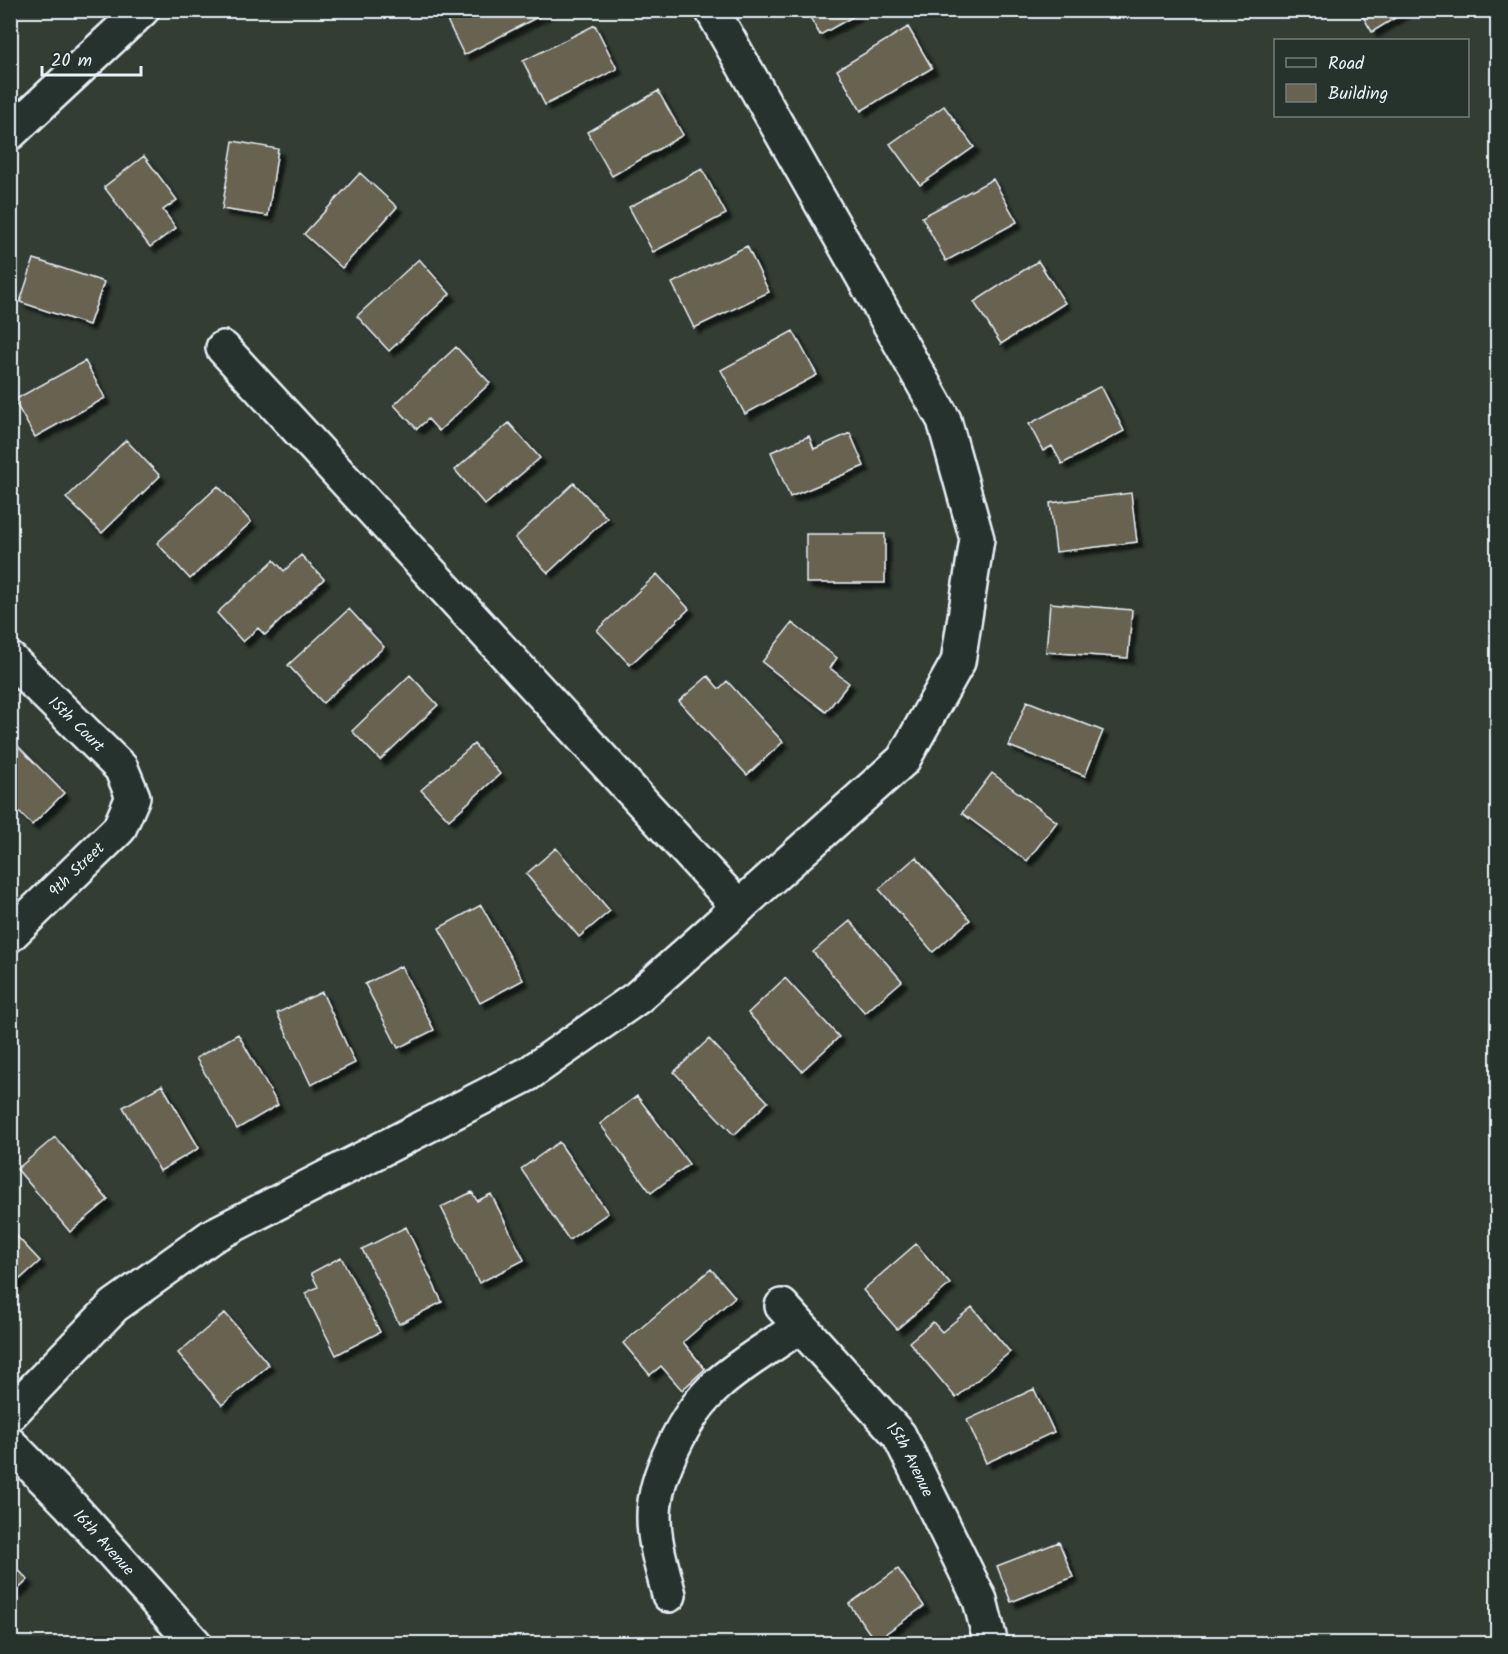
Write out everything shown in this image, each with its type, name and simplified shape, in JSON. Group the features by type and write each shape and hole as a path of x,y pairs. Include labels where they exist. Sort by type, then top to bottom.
{"street":[{"path":"10,133 142,10"},
{"path":"10,1414 114,1306 212,1236 528,1074 638,997 903,760 958,662 977,538 944,420 712,10"},
{"path":"223,348 739,907"},
{"name":"15th Court","path":"10,659 121,768 133,797"},
{"name":"9th Street","path":"10,935 119,829 133,797"},
{"name":"15th Avenue","path":"669,1594 659,1556 654,1518 659,1481 673,1447 692,1414 716,1385 790,1316 899,1435 980,1600 991,1644"},
{"name":"16th Avenue","path":"10,1444 70,1505 195,1644"}],"building":[{"path":"442,10 551,10 464,55"},
{"path":"806,10 865,10 820,35"},
{"path":"1359,10 1408,10 1372,32"},
{"path":"595,25 617,69 545,105 523,61"},
{"path":"908,27 932,68 861,111 837,70"},
{"path":"658,91 683,135 612,176 587,132"},
{"path":"944,106 974,147 920,185 890,144"},
{"path":"233,141 278,149 268,216 222,209"},
{"path":"144,156 177,200 163,210 176,228 150,247 104,187"},
{"path":"702,169 726,214 653,252 629,207"},
{"path":"360,173 397,207 342,268 304,234"},
{"path":"993,179 1017,222 946,261 922,217"},
{"path":"747,246 769,292 694,328 672,283"},
{"path":"34,259 104,282 89,325 20,302"},
{"path":"419,259 450,294 389,351 357,316"},
{"path":"1038,261 1065,303 1001,344 974,302"},
{"path":"793,331 817,375 745,414 721,370"},
{"path":"456,347 490,383 439,431 428,419 417,429 394,405"},
{"path":"85,361 105,398 35,437 14,400"},
{"path":"1101,386 1124,431 1062,464 1052,446 1043,451 1029,424"},
{"path":"509,423 540,458 485,505 455,470"},
{"path":"850,433 864,466 790,497 771,452 809,436 814,449"},
{"path":"126,440 160,476 102,533 66,498"},
{"path":"574,483 607,518 548,573 515,538"},
{"path":"218,486 251,522 190,579 157,543"},
{"path":"1131,493 1137,542 1056,552 1050,503"},
{"path":"806,534 885,534 885,583 806,583"},
{"path":"301,555 324,579 265,635 258,628 243,642 217,613 274,560 284,571"},
{"path":"657,574 689,609 630,665 597,630"},
{"path":"1050,603 1132,610 1128,658 1046,652"},
{"path":"349,609 384,647 323,703 288,665"},
{"path":"792,623 837,658 830,668 849,683 826,712 762,662"},
{"path":"410,675 438,705 380,760 352,731"},
{"path":"708,676 719,689 727,681 783,742 747,775 679,701"},
{"path":"1027,701 1103,731 1085,776 1009,746"},
{"path":"474,744 500,774 449,820 421,790"},
{"path":"17,745 64,793 32,825 10,803 10,751"},
{"path":"992,773 1057,822 1027,861 962,813"},
{"path":"556,848 610,911 579,937 526,874"},
{"path":"916,857 970,920 933,952 879,889"},
{"path":"481,905 523,980 480,1003 439,928"},
{"path":"850,921 902,981 865,1013 813,952"},
{"path":"401,966 434,1030 398,1048 365,984"},
{"path":"785,978 839,1037 802,1071 748,1013"},
{"path":"322,992 355,1063 311,1085 277,1013"},
{"path":"238,1034 278,1105 237,1129 196,1058"},
{"path":"709,1039 768,1102 734,1135 674,1072"},
{"path":"162,1085 199,1148 160,1171 123,1107"},
{"path":"637,1096 689,1164 651,1193 600,1124"},
{"path":"55,1137 108,1200 70,1232 17,1169"},
{"path":"559,1142 608,1213 569,1240 521,1169"},
{"path":"472,1192 477,1201 491,1194 524,1260 479,1283 441,1207"},
{"path":"406,1227 442,1302 399,1324 362,1249"},
{"path":"10,1229 40,1261 10,1288"},
{"path":"916,1244 950,1284 897,1329 863,1290"},
{"path":"341,1257 380,1332 336,1355 305,1293 318,1287 311,1273"},
{"path":"711,1269 735,1297 683,1342 705,1369 682,1390 661,1366 650,1375 623,1343"},
{"path":"972,1307 1010,1352 956,1398 909,1342 933,1322 942,1332"},
{"path":"225,1313 269,1365 222,1405 178,1353"},
{"path":"1034,1389 1054,1432 986,1463 967,1420"},
{"path":"1059,1542 1073,1577 1011,1602 997,1566"},
{"path":"10,1561 28,1580 10,1597"},
{"path":"898,1569 924,1606 875,1641 849,1604"}]}
